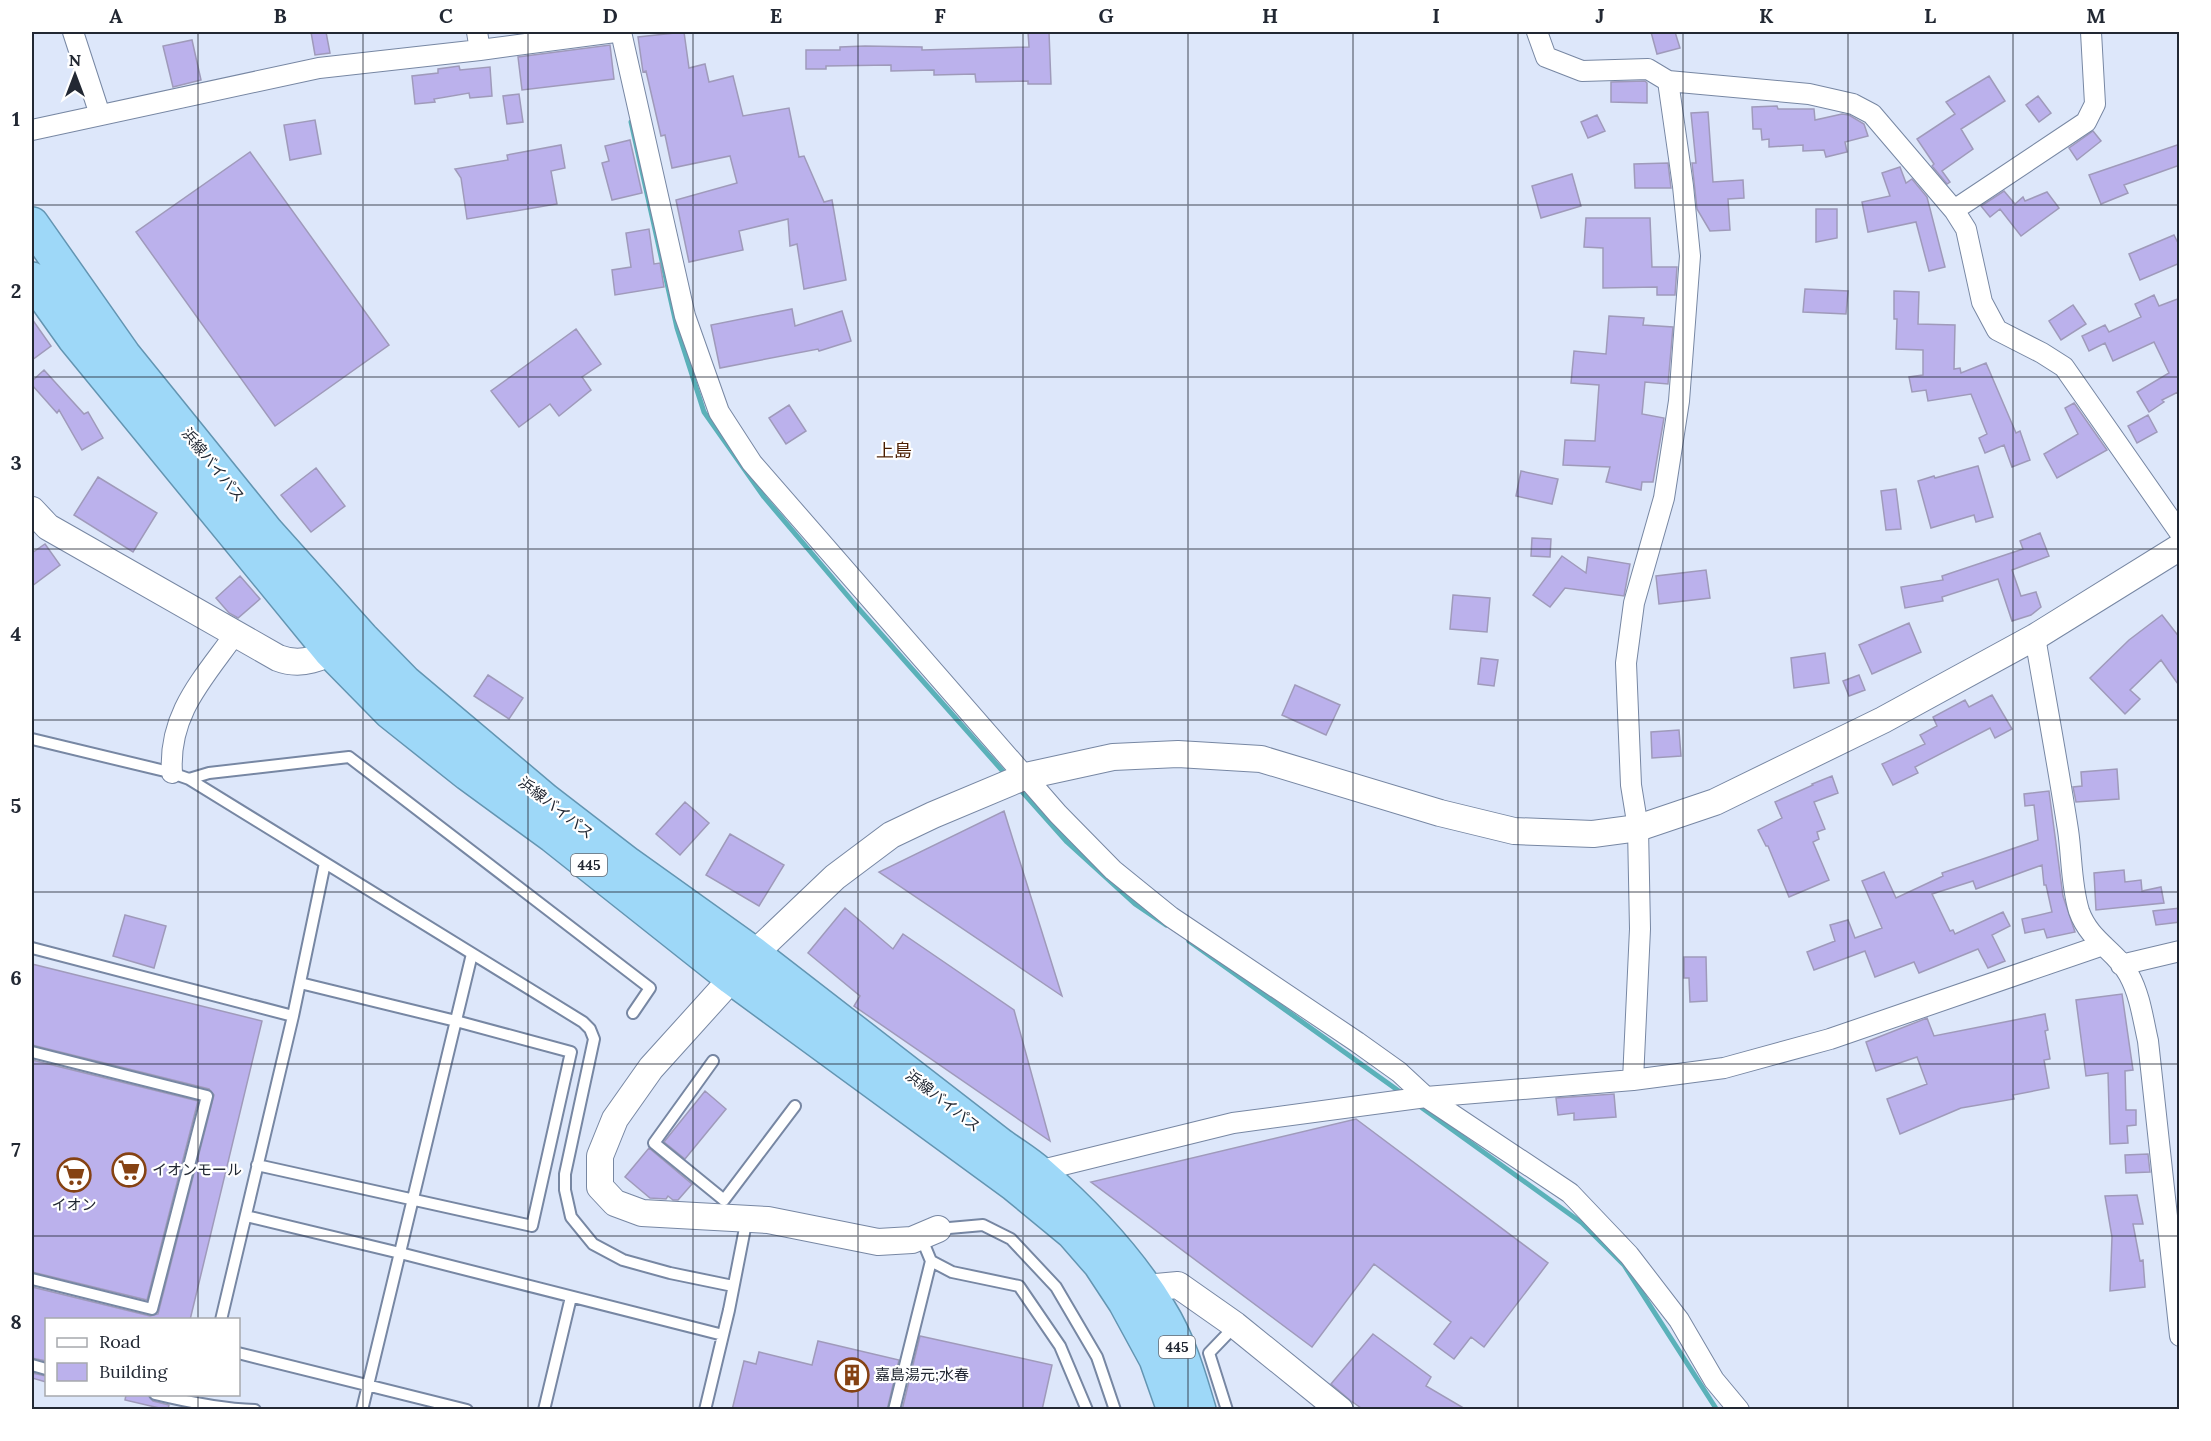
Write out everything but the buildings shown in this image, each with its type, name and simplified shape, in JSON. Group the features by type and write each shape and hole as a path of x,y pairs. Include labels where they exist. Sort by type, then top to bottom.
{"highway":[{"name":"浜線バイパス","path":"32,224 124,355 267,532 362,638 405,682 544,800 628,864 754,954 998,1143 1026,1178"},
{"name":"浜線バイパス","path":"32,279 74,338 331,652 390,712 468,774 553,836 732,978 1087,1218 1120,1254 1174,1410"},
{"name":"浜線バイパス","path":"1135,1295 1166,1323 1185,1365 1199,1410"}],"street":[{"path":"73,32 100,115"},
{"path":"32,130 320,68 478,41 615,32"},
{"path":"621,32 686,316 718,412 752,463 1058,814 1113,870 1163,911 1400,1072 1426,1097 1570,1192 1629,1255 1679,1320 1714,1380 1739,1410"},
{"path":"1537,32 1546,57 1582,71 1648,69 1668,81 1809,94 1853,104 1872,114 1954,210 1966,230 1982,302 1997,330 2064,367 2180,533"},
{"path":"1954,210 2086,122 2095,104 2091,32"},
{"path":"1633,1080 1640,929 1638,828 1631,785 1626,663 1634,603 1664,498 1679,401 1690,256 1668,81"},
{"path":"32,510 48,527 290,663 317,660 362,638"},
{"path":"929,1233 912,1240 878,1242 732,1212 642,1213 615,1203 600,1187 600,1156 615,1119 651,1068 754,954 836,877 891,836 933,815 1026,776 1113,757 1178,754 1261,759 1440,813 1514,831 1593,834 1638,828 1715,802 1902,710 2035,637 2180,547"},
{"path":"181,776 171,761 175,729 191,696 235,634"},
{"path":"2035,637 2068,832 2073,888 2084,924 2129,974 2137,994 2148,1041 2180,1336"},
{"path":"1026,1178 1233,1123 1426,1097 1633,1080 1724,1068 1830,1039 2103,945"},
{"path":"2121,965 2180,951"},
{"path":"1135,1295 1178,1285 1235,1325 1340,1410"}],"lane":[{"path":"32,739 181,776 590,1029 594,1040 565,1174 565,1190 571,1217 593,1244 623,1260 670,1273 733,1286"},
{"path":"181,776 349,757 650,988 633,1013"},
{"path":"221,1318 293,1016 325,863"},
{"path":"32,948 293,1016"},
{"path":"362,1410 472,954"},
{"path":"257,1165 532,1226 571,1052 300,983"},
{"path":"32,1052 207,1096 152,1309 32,1279"},
{"path":"713,1061 654,1143 732,1212"},
{"path":"705,1410 733,1286 732,1212 795,1106"},
{"path":"246,1216 723,1335"},
{"path":"894,1410 931,1261 929,1233 983,1225 1011,1239 1056,1287 1097,1357 1115,1410"},
{"path":"931,1261 952,1272 1019,1286 1060,1346 1088,1410"},
{"path":"544,1410 571,1297"},
{"path":"1227,1410 1209,1353 1235,1325"},
{"path":"240,1353 467,1410"},
{"path":"159,1396 185,1402 255,1410"}],"waterway":[{"path":"631,122 677,328 704,412 764,497 858,608 1007,776"},
{"path":"1018,787 1067,842 1135,904 1166,925"},
{"path":"1189,941 1403,1094"},
{"path":"1418,1105 1582,1223 1624,1265 1717,1410"}],"place":[{"name":"イオンモール","path":"129,1170"},
{"name":"イオン","path":"74,1175"},
{"name":"嘉島湯元;水春","path":"852,1375"}],"district":[{"name":"上島","path":"894,451"}]}
